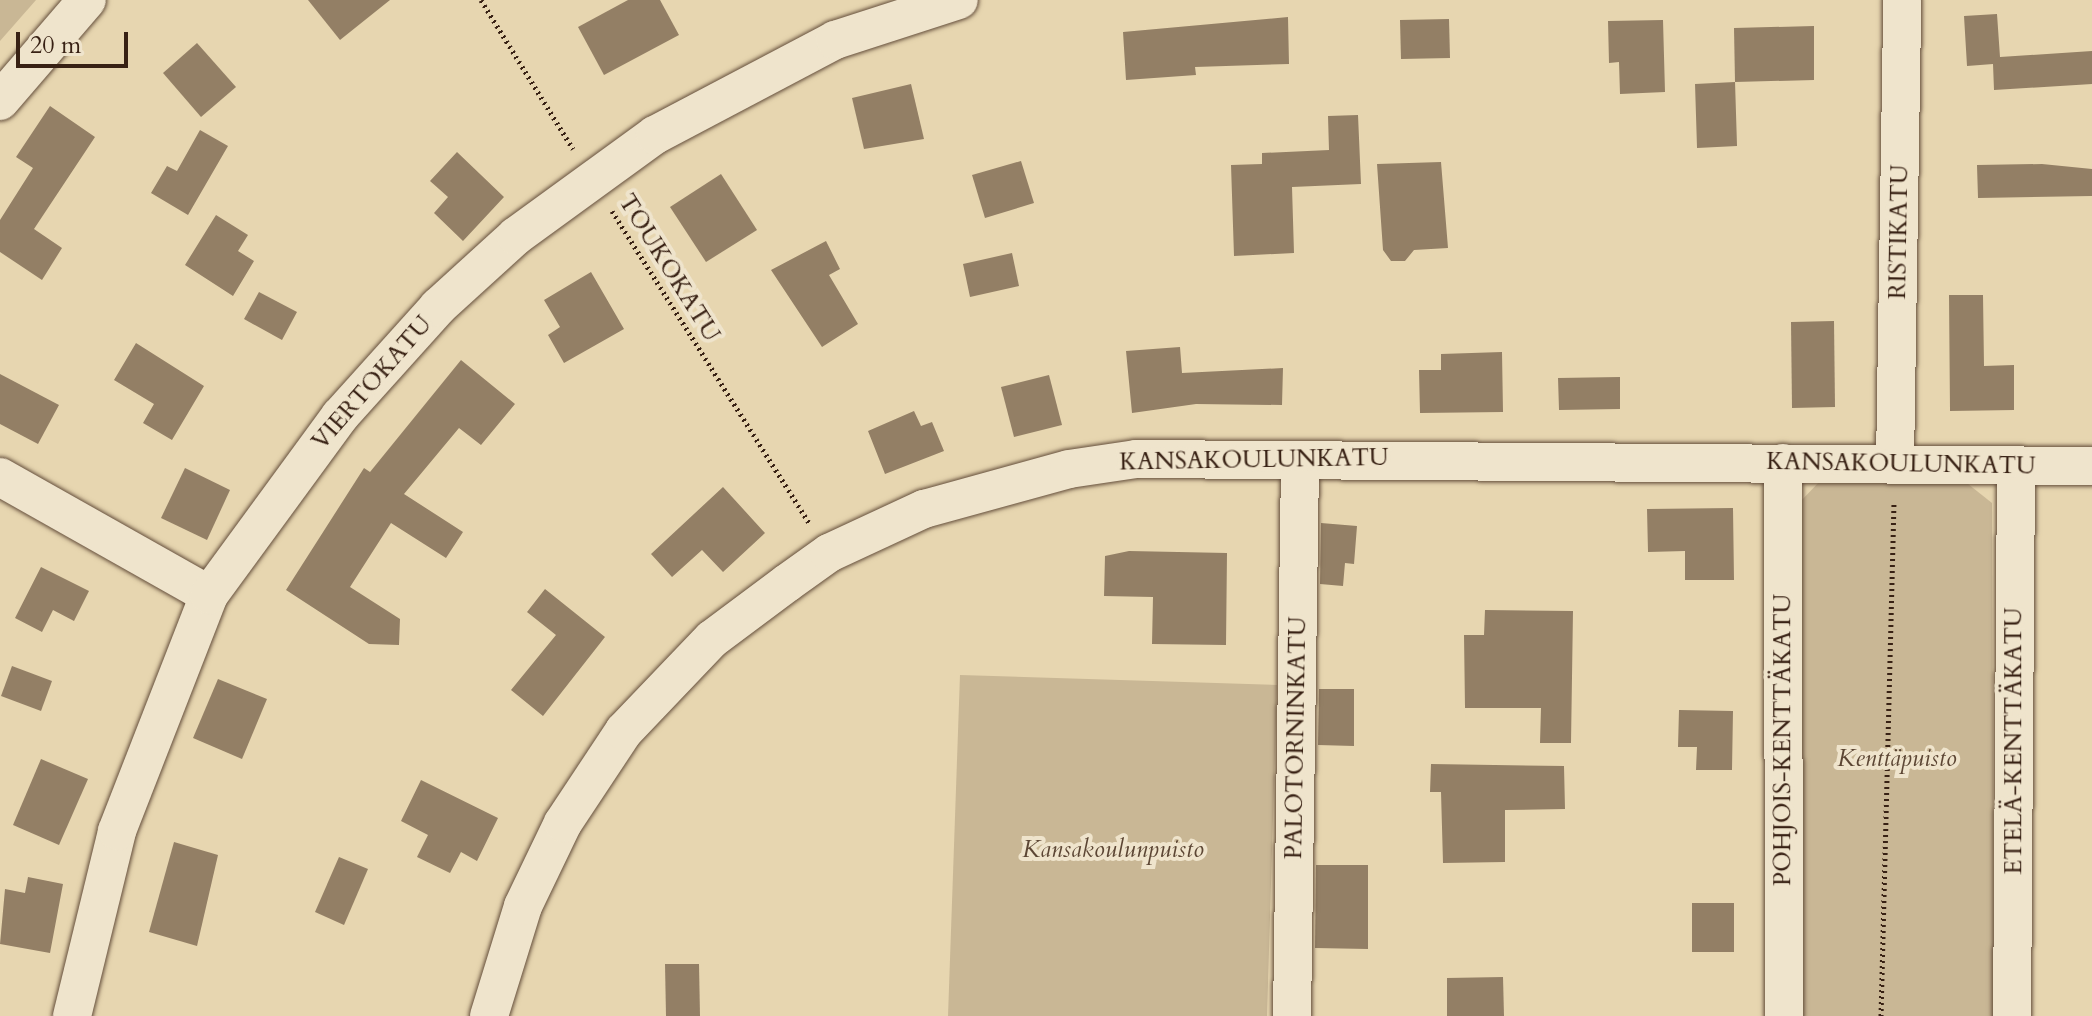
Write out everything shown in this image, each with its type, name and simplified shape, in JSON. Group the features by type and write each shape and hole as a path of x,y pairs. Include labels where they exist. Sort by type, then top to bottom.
{"street":[{"path":"0,101 87,0"},
{"name":"VIERTOKATU","path":"72,1016 117,831 209,595 340,416 438,307 592,179 751,80 835,40 959,0"},
{"name":"RISTIKATU","path":"1895,463 1902,0"},
{"name":"KANSAKOULUNKATU","path":"489,1016 523,906 563,823 624,731 712,639 829,553 924,509 1069,469 1136,459 2092,466"},
{"name":"PALOTORNINKATU","path":"1292,1016 1300,461"},
{"name":"POHJOIS-KENTTÄKATU","path":"1783,463 1784,1016"},
{"name":"ETELÄ-KENTTÄKATU","path":"2012,1016 2016,466"},
{"path":"0,477 209,595"}],"path":[{"name":"TOUKOKATU","path":"481,0 829,553"},
{"path":"1881,1016 1895,463"}],"green space":[{"path":"0,0 36,0 0,41"},
{"name":"Kenttäpuisto","path":"1821,480 1963,480 1992,503 1994,1016 1802,1016 1799,503"},
{"name":"Kansakoulunpuisto","path":"960,675 1277,685 1267,1016 948,1016"}],"building":[{"path":"308,0 390,0 340,40"},
{"path":"628,0 660,0 679,35 604,75 578,27"},
{"path":"1997,14 2000,57 2092,51 2092,84 1994,90 1993,64 1967,66 1964,16"},
{"path":"1288,17 1289,64 1195,67 1196,75 1126,80 1123,32"},
{"path":"1449,19 1450,58 1401,59 1400,20"},
{"path":"1663,20 1665,92 1620,94 1619,62 1609,63 1608,21"},
{"path":"1814,26 1814,80 1735,82 1734,28"},
{"path":"197,43 236,87 201,117 163,73"},
{"path":"1735,82 1737,146 1697,148 1695,84"},
{"path":"911,84 924,139 864,149 852,98"},
{"path":"50,106 95,137 34,229 62,248 42,280 0,252 0,220 33,168 16,157"},
{"path":"1358,115 1361,184 1292,187 1294,253 1234,256 1231,165 1262,164 1262,153 1329,150 1328,116"},
{"path":"200,130 228,146 188,215 151,193 167,166 177,171"},
{"path":"457,152 504,197 463,241 434,213 448,197 430,181"},
{"path":"1021,161 1034,203 985,218 972,175"},
{"path":"1441,162 1448,248 1414,250 1405,261 1391,261 1383,250 1377,164"},
{"path":"2042,164 2092,169 2092,196 1978,198 1977,165"},
{"path":"721,174 757,230 706,262 670,207"},
{"path":"216,215 248,235 238,251 254,261 233,296 185,265"},
{"path":"826,241 840,269 829,275 858,324 822,347 771,270"},
{"path":"1012,253 1019,286 970,297 963,264"},
{"path":"591,272 624,329 564,363 548,335 560,327 544,300"},
{"path":"259,292 297,312 282,340 244,319"},
{"path":"1949,295 1983,295 1984,366 2014,365 2014,410 1950,411"},
{"path":"1834,321 1835,407 1792,408 1791,322"},
{"path":"136,343 204,386 172,440 143,423 154,404 114,380"},
{"path":"1180,347 1182,373 1283,368 1282,405 1196,404 1132,413 1126,351"},
{"path":"1502,352 1503,412 1420,413 1419,370 1441,370 1441,354"},
{"path":"461,360 515,404 481,445 459,428 404,494 463,532 446,558 391,523 350,587 400,619 399,645 369,644 286,590 364,468 370,472"},
{"path":"0,374 59,405 38,444 0,424"},
{"path":"1049,375 1062,425 1014,437 1001,387"},
{"path":"1620,377 1620,409 1559,410 1558,378"},
{"path":"914,411 921,426 932,422 944,451 885,474 868,431"},
{"path":"185,468 230,490 207,540 161,518"},
{"path":"723,487 765,533 723,572 702,550 672,577 651,554"},
{"path":"1733,508 1734,580 1685,580 1685,551 1648,552 1647,509"},
{"path":"1321,523 1357,526 1354,564 1345,563 1343,586 1320,584"},
{"path":"1129,551 1227,553 1226,645 1152,644 1153,597 1104,596 1105,556"},
{"path":"41,567 89,591 74,621 53,610 42,632 15,618"},
{"path":"545,589 605,637 543,716 511,690 556,635 527,612"},
{"path":"1485,610 1573,611 1571,743 1540,743 1541,708 1465,708 1464,635 1484,635"},
{"path":"12,666 52,681 41,711 1,696"},
{"path":"218,679 267,699 242,759 193,738"},
{"path":"1319,689 1354,689 1354,746 1318,745"},
{"path":"1679,710 1733,711 1732,770 1696,770 1697,747 1678,747"},
{"path":"41,759 88,779 59,845 13,825"},
{"path":"1431,764 1564,766 1565,809 1505,810 1505,862 1443,863 1441,792 1430,792"},
{"path":"421,780 498,818 477,861 461,852 450,873 417,857 428,835 401,821"},
{"path":"174,842 218,855 197,946 149,932"},
{"path":"339,857 368,869 344,925 315,912"},
{"path":"1316,865 1368,865 1368,949 1315,948"},
{"path":"28,877 63,884 50,953 0,944 5,889 25,893"},
{"path":"1692,903 1734,903 1734,952 1692,952"},
{"path":"665,964 699,964 700,1016 666,1016"},
{"path":"1503,977 1504,1016 1447,1016 1447,978"}]}
